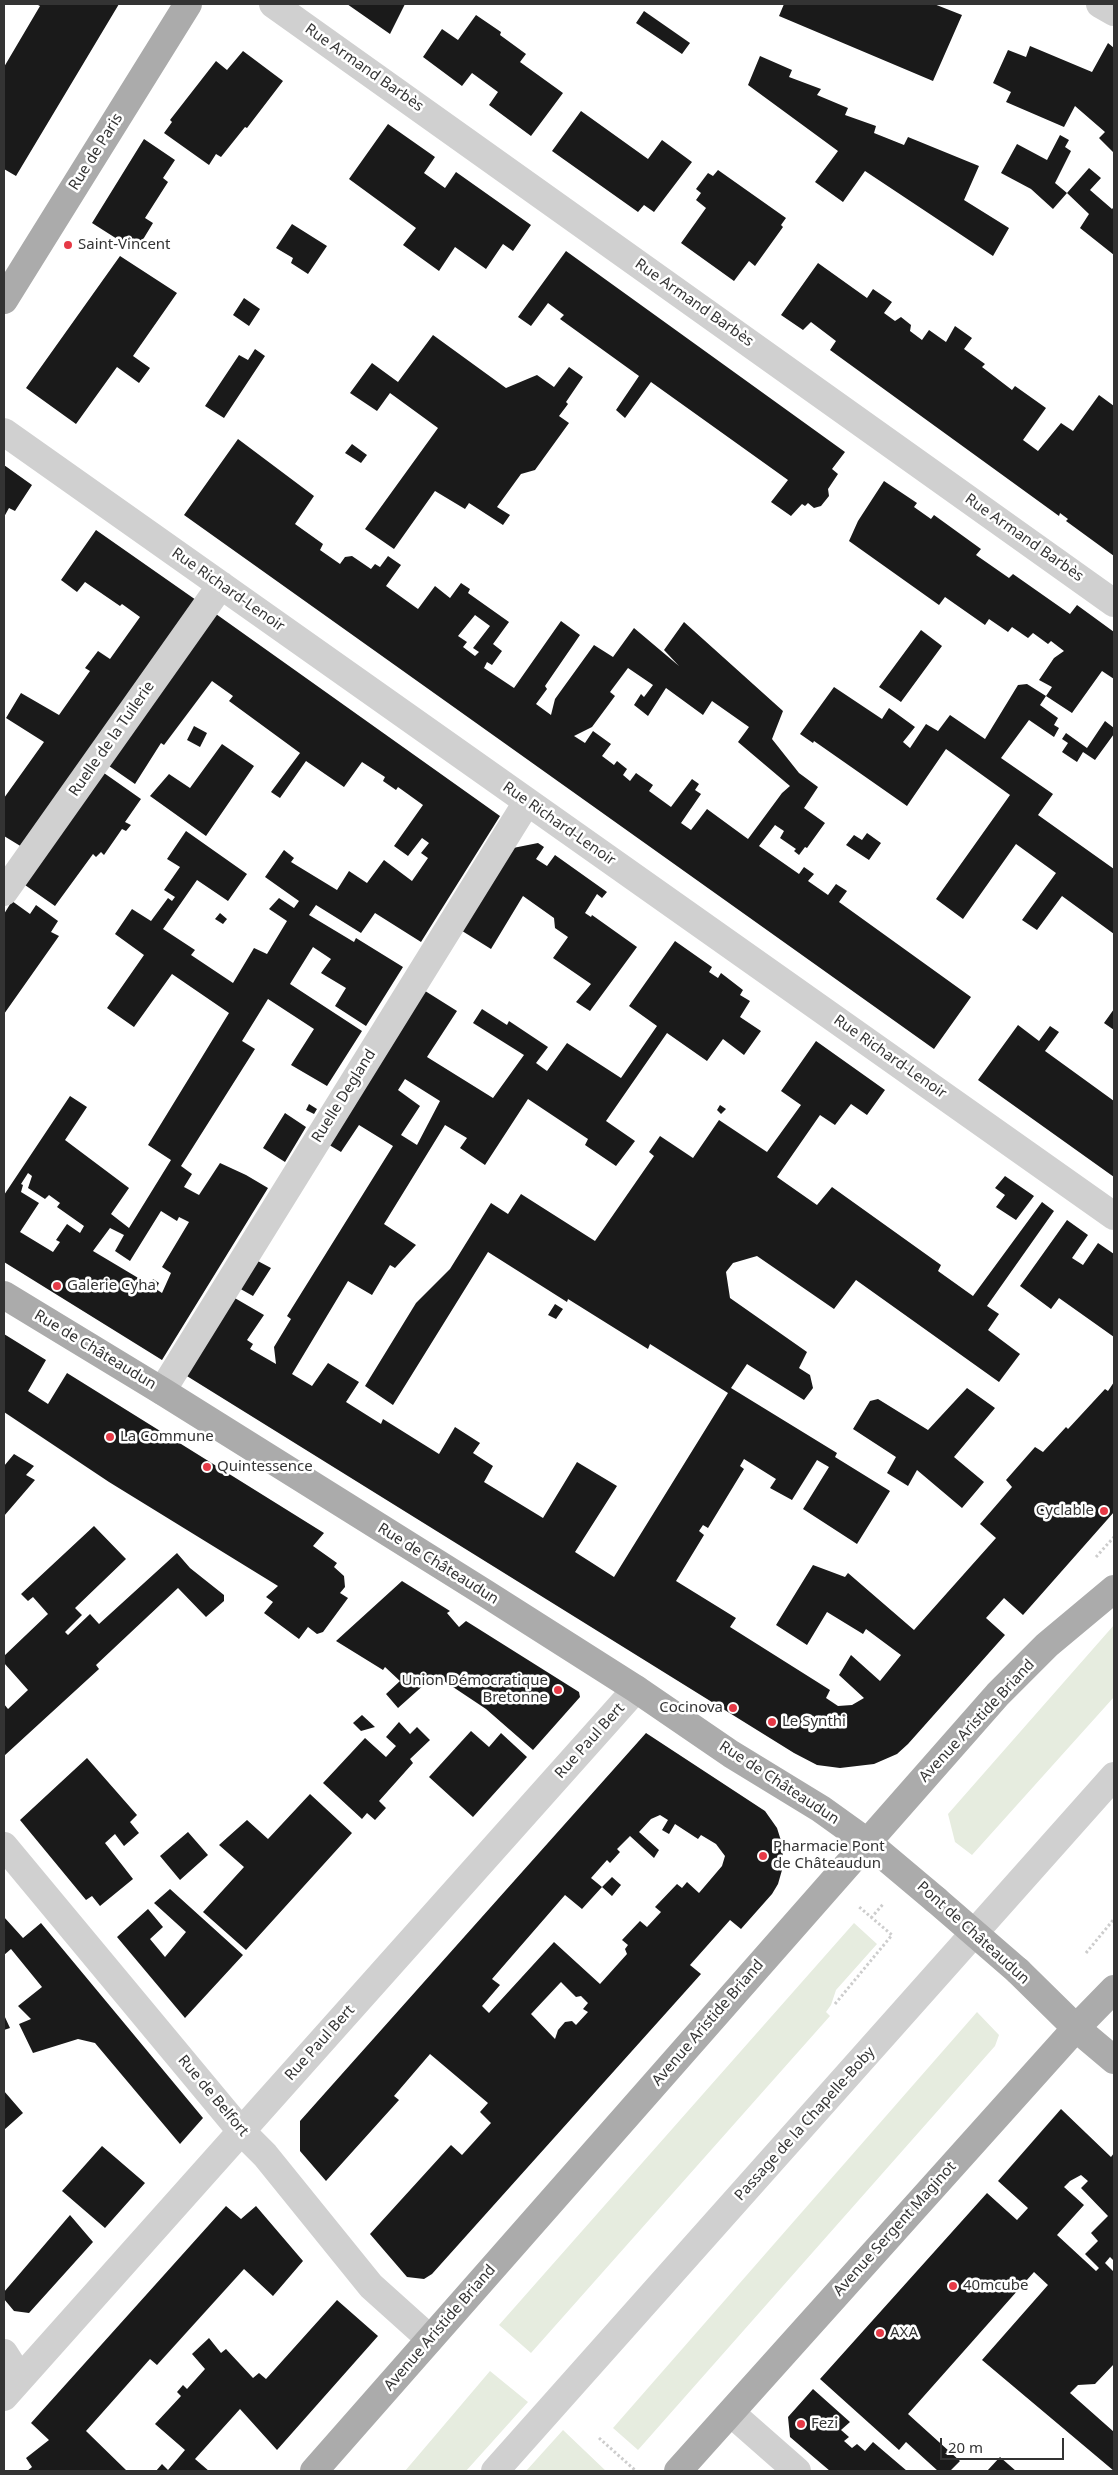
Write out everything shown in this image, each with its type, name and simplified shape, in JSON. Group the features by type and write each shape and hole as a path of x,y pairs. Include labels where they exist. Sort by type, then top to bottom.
{"main road":[{"name":"Rue de Paris","path":"4,300 188,4"},
{"name":"Rue de Châteaudun","path":"4,1295 162,1391 636,1689 868,1842"},
{"name":"Avenue Aristide Briand","path":"314,2471 998,1694 1047,1645 1114,1589"},
{"name":"Pont de Châteaudun","path":"868,1842 1018,1972 1076,2028 1114,2060"},
{"name":"Avenue Sergent Maginot","path":"678,2471 1076,2028 1114,1989"}],"street":[{"name":"Rue Armand Barbès","path":"273,4 1114,603"},
{"path":"1100,4 1114,12"},
{"name":"Rue Richard-Lenoir","path":"4,432 1114,1216"},
{"name":"Ruelle de la Tuilerie","path":"4,892 221,585"},
{"name":"Ruelle Degland","path":"162,1391 527,802"},
{"name":"Rue Paul Bert","path":"12,2388 636,1689"},
{"name":"Passage de la Chapelle-Boby","path":"496,2471 1114,1776"},
{"name":"Rue de Belfort","path":"4,1846 241,2131 265,2155 371,2286 430,2339"},
{"path":"4,2352 12,2388"},
{"path":"731,2413 797,2471"}],"path":[{"path":"832,1882 892,1935 835,2004"},
{"path":"1086,1953 1114,1919"},
{"path":"599,2438 636,2471"}],"shaded area":[{"path":"1114,1625 1114,1697 972,1855 955,1842 948,1814"},
{"path":"854,1923 877,1944 836,1990 831,2005 826,2012 830,2016 531,2353 499,2325"},
{"path":"977,2012 999,2035 995,2046 638,2450 613,2428"},
{"path":"490,2371 528,2402 466,2471 405,2471"},
{"path":"563,2430 606,2471 526,2471"}],"building":[{"path":"36,4 119,4 16,176 4,169 4,67 40,6"},
{"path":"347,4 405,4 390,34"},
{"path":"784,4 934,4 962,15 933,81 779,16"},
{"path":"644,11 690,43 682,54 636,23"},
{"path":"476,15 501,32 500,35 526,54 520,62 563,93 531,136 489,105 498,92 472,73 462,86 423,57 442,29 458,40"},
{"path":"1108,43 1114,48 1114,153 1099,138 1105,132 1075,106 1064,127 1006,102 1011,92 993,83 1008,50 1026,57 1030,46 1092,72"},
{"path":"243,51 283,81 247,128 245,127 221,157 216,154 209,165 164,133 172,122 170,120 216,61 227,70"},
{"path":"760,56 792,70 789,77 821,89 817,95 848,108 845,115 876,126 874,133 904,145 908,137 979,166 964,200 1009,228 993,256 865,171 843,202 815,182 838,151 748,85"},
{"path":"581,111 648,159 662,140 692,162 654,212 644,205 638,212 552,151"},
{"path":"388,124 435,157 424,173 445,188 456,172 531,225 513,251 503,244 486,269 455,247 439,271 403,245 416,228 349,179"},
{"path":"1060,135 1069,140 1065,147 1071,151 1055,183 1067,193 1053,209 1031,189 1001,173 1017,144 1047,160"},
{"path":"144,139 175,160 163,178 168,182 145,218 153,223 136,251 92,223"},
{"path":"1089,168 1101,178 1090,190 1112,209 1114,207 1114,255 1080,228 1089,214 1067,193"},
{"path":"718,170 786,218 781,225 783,227 755,266 749,261 734,281 681,243 706,208 696,200 701,193 696,189 708,173 713,176"},
{"path":"292,224 327,246 308,274 291,263 293,258 276,248"},
{"path":"566,251 845,452 832,469 838,474 828,489 829,496 821,506 814,508 808,503 805,506 802,504 791,516 771,502 788,480 651,382 625,418 616,410 639,376 560,319 564,315 548,303 531,326 518,317"},
{"path":"120,256 177,293 133,356 150,368 139,383 117,367 76,424 26,388"},
{"path":"818,263 867,298 873,289 892,302 884,313 895,321 901,317 911,325 910,331 922,340 929,330 946,342 955,326 972,338 964,349 985,364 982,367 1012,390 1015,386 1046,408 1023,440 1038,451 1061,423 1073,431 1099,395 1114,406 1114,556 1066,521 1068,519 1060,513 1059,516 830,350 836,341 811,322 803,330 781,315"},
{"path":"244,298 260,309 249,326 233,315"},
{"path":"433,335 506,388 537,375 554,387 569,367 583,377 559,416 569,423 535,470 521,474 497,507 510,515 503,525 469,503 465,509 435,491 394,549 365,529 438,428 390,393 377,411 350,393 372,363 398,382"},
{"path":"255,349 265,356 224,418 205,406 239,355 248,360"},
{"path":"238,439 314,496 295,524 323,544 320,550 340,564 345,557 352,556 371,569 375,564 380,567 388,556 401,565 386,586 418,609 435,586 450,598 461,583 470,589 468,593 509,622 493,644 502,651 492,665 487,662 484,668 514,688 561,621 580,635 545,686 547,689 536,704 551,715 555,699 594,645 613,657 634,628 679,666 664,650 684,622 783,711 772,739 799,773 818,787 804,808 825,823 807,848 805,847 799,855 794,851 796,849 780,838 784,831 775,825 759,846 799,874 804,867 814,874 808,881 828,895 836,884 847,891 839,902 971,997 934,1049 184,515","holes":["475,615 490,626 473,648 479,652 475,656 463,647 467,642 458,636","628,668 653,685 644,697 641,694 634,705 648,716 666,688 703,715 712,701 749,727 738,742 790,786 782,793 748,839 707,809 691,830 681,823 701,794 695,790 699,784 692,779 671,807 649,791 653,785 636,773 630,781 623,775 627,769 617,761 614,765 602,756 611,744 593,731 585,743 574,736 592,727 615,696 610,692"]},
{"path":"352,444 367,455 361,463 345,453"},
{"path":"4,465 32,485 15,511 9,508 4,517"},
{"path":"884,481 917,503 914,507 931,519 934,515 981,549 976,555 1009,578 1013,574 1070,614 1077,605 1114,632 1114,679 1102,671 1072,713 1046,696 1052,687 1039,680 1054,658 1064,651 1051,641 1048,644 1033,633 1028,638 1012,627 1008,632 989,619 985,625 945,597 939,605 849,541 858,521"},
{"path":"96,530 196,600 22,847 4,836 4,798 44,742 6,718 21,693 59,715 90,671 85,668 98,651 110,659 140,617 85,582 77,592 61,580"},
{"path":"216,614 500,816 421,942 375,913 361,933 316,905 309,915 354,942 356,938 403,967 366,1026 335,1006 346,988 321,973 331,959 313,947 290,984 362,1031 327,1086 291,1065 314,1029 268,999 242,1041 255,1049 181,1166 192,1174 184,1187 199,1195 220,1163 268,1188 162,1360 4,1262 4,1195 70,1096 87,1107 65,1140 129,1188 111,1214 129,1228 171,1160 148,1145 229,1013 172,974 134,1027 107,1008 144,955 115,934 132,909 151,921 168,898 172,901 175,897 164,890 180,867 167,859 186,831 247,874 228,901 197,880 163,929 195,950 191,955 233,983 254,948 267,954 287,921 269,909 279,898 294,908 299,901 265,877 284,850 294,858 291,862 337,890 349,871 367,883 384,860 412,881 428,858 421,853 429,843 422,838 408,856 394,846 423,805 398,787 396,790 383,781 385,777 362,762 344,787 306,761 280,798 271,792 300,753 229,701 233,696 212,681 164,745 161,743 135,784 109,766","holes":["28,1173 32,1176 28,1188 45,1199 49,1195 60,1203 57,1207 84,1226 80,1233 67,1224 56,1240 60,1242 53,1252 20,1232 39,1203 21,1192 23,1185 21,1184","161,1211 177,1221 179,1217 189,1222 162,1267 171,1273 162,1293 156,1289 159,1283 153,1279 150,1285 93,1251 110,1228 124,1235 115,1251 130,1261"]},
{"path":"921,630 942,646 901,702 879,687"},
{"path":"1027,684 1046,696 1040,705 1058,718 1054,725 1059,728 1054,737 1029,720 1001,758 1053,794 1038,815 1114,869 1114,934 1062,896 1037,930 1022,920 1056,873 1016,844 963,919 936,899 1010,795 946,749 907,806 814,741 813,743 800,734 834,687 882,719 889,708 915,727 903,742 910,748 926,724 938,731 950,715 985,739 1018,685"},
{"path":"1105,721 1114,728 1114,734 1095,760 1083,752 1077,762 1062,752 1068,743 1062,739 1066,733 1087,748"},
{"path":"194,726 207,733 200,747 187,740"},
{"path":"222,744 254,766 206,836 150,796 169,774 190,788"},
{"path":"104,773 141,799 125,822 131,825 126,831 122,829 104,855 101,852 96,857 93,854 55,906 25,885"},
{"path":"867,833 881,843 869,860 846,845 854,835 862,840"},
{"path":"538,843 544,847 536,859 547,866 555,855 607,892 602,898 597,894 585,913 591,917 592,915 637,947 590,1011 576,1002 591,984 553,958 568,937 555,928 554,918 523,896 491,949 459,929 508,849"},
{"path":"12,901 30,914 36,905 58,921 51,932 59,936 4,1014 4,914"},
{"path":"220,913 227,919 223,924 215,919"},
{"path":"675,941 712,967 709,972 718,978 721,973 743,990 740,995 750,1001 740,1017 761,1031 744,1055 723,1039 707,1061 667,1033 606,1121 635,1141 616,1166 585,1145 588,1139 528,1099 485,1165 460,1148 467,1138 445,1125 384,1224 416,1245 395,1268 390,1265 372,1295 348,1281 292,1374 312,1386 328,1363 359,1382 346,1402 381,1424 383,1419 439,1454 455,1427 480,1443 473,1453 493,1466 484,1482 543,1518 577,1462 617,1486 575,1552 614,1577 728,1393 650,1344 648,1349 568,1299 567,1302 488,1252 393,1405 365,1386 416,1303 450,1269 491,1203 508,1214 521,1194 595,1241 654,1156 649,1152 660,1136 693,1158 719,1120 767,1152 801,1105 781,1091 816,1041 885,1090 867,1115 851,1104 835,1125 820,1115 777,1177 817,1205 832,1187 941,1265 938,1271 973,1296 1042,1202 1054,1211 987,1306 999,1314 988,1330 1020,1354 999,1382 856,1280 834,1309 757,1256 733,1263 726,1272 730,1298 807,1352 799,1368 810,1375 813,1388 804,1400 747,1364 731,1388 837,1453 835,1457 890,1491 857,1544 803,1509 829,1467 817,1460 792,1500 770,1488 776,1479 744,1459 740,1466 744,1469 708,1528 703,1525 699,1531 704,1535 676,1581 736,1618 730,1627 830,1690 826,1698 838,1706 852,1705 864,1698 839,1675 851,1655 880,1681 901,1655 866,1629 863,1634 827,1612 807,1645 776,1625 813,1565 845,1577 848,1573 914,1630 996,1538 980,1524 1012,1487 1006,1480 1035,1447 1043,1452 1066,1427 1068,1429 1105,1389 1108,1391 1114,1382 1114,1512 1023,1615 1004,1598 986,1618 1005,1635 908,1744 897,1754 874,1764 840,1768 817,1765 794,1753 182,1373 233,1297 264,1315 247,1340 253,1344 250,1349 276,1364 274,1347 291,1319 287,1316 393,1146 359,1125 341,1152 326,1143 422,989 457,1011 427,1057 493,1098 524,1055 473,1023 482,1009 507,1025 509,1021 548,1047 536,1063 547,1071 567,1043 621,1078 657,1026 629,1006","holes":["405,1079 440,1101 417,1145 401,1135 420,1106 398,1090"]},
{"path":"1114,1009 1114,1030 1104,1023"},
{"path":"1018,1025 1039,1041 1050,1026 1059,1032 1045,1051 1114,1101 1114,1177 978,1080"},
{"path":"309,1104 317,1109 314,1114 306,1110"},
{"path":"720,1105 726,1109 721,1114 717,1110"},
{"path":"285,1113 306,1127 285,1162 263,1148"},
{"path":"1005,1176 1034,1196 1016,1220 996,1207 1005,1195 995,1188"},
{"path":"1067,1220 1088,1235 1072,1258 1083,1265 1098,1243 1114,1254 1114,1337 1059,1298 1051,1309 1020,1286"},
{"path":"254,1259 271,1268 253,1296 237,1287"},
{"path":"555,1304 563,1309 556,1319 548,1315"},
{"path":"4,1334 46,1360 28,1391 48,1404 67,1373 324,1533 313,1546 337,1563 334,1567 344,1576 345,1587 340,1593 348,1598 323,1632 317,1634 308,1627 299,1639 264,1613 273,1602 266,1597 278,1586 109,1482 4,1412"},
{"path":"967,1388 995,1408 954,1457 984,1482 962,1508 917,1470 908,1486 887,1473 896,1457 853,1429 870,1401 878,1399 928,1430"},
{"path":"14,1454 34,1466 26,1475 35,1480 4,1516 4,1466"},
{"path":"94,1526 126,1559 75,1608 82,1615 65,1632 68,1635 90,1614 99,1624 177,1553 190,1568 224,1595 224,1601 206,1617 178,1588 96,1665 99,1669 4,1756 4,1704 8,1709 28,1690 4,1663 4,1656 48,1614 33,1597 28,1601 21,1594"},
{"path":"402,1581 450,1611 447,1613 459,1627 466,1621 579,1692 580,1697 533,1750 486,1709 435,1675 398,1708 386,1694 400,1681 385,1667 383,1670 336,1641"},
{"path":"362,1715 375,1727 361,1731 353,1723"},
{"path":"399,1722 410,1734 417,1727 430,1740 410,1759 413,1763 379,1801 386,1808 375,1820 367,1813 362,1819 323,1783 365,1738 386,1757 396,1746 386,1737"},
{"path":"471,1731 489,1747 501,1733 527,1757 473,1817 429,1777"},
{"path":"646,1733 765,1811 777,1828 783,1847 782,1870 778,1884 772,1894 741,1929 730,1920 690,1965 701,1974 432,2274 424,2279 407,2277 370,2234 451,2145 462,2155 491,2123 480,2112 488,2103 430,2054 394,2096 399,2100 326,2181 300,2151 300,2121","holes":["660,1815 668,1820 662,1830 669,1834 675,1824 698,1839 701,1835 716,1844 725,1856 722,1866 699,1893 687,1882 682,1888 677,1884 655,1907 661,1912 647,1927 640,1921 622,1940 628,1945 625,1949 627,1954 600,1984 554,1942 489,2013 482,2006 500,1985 492,1979 565,1895 582,1909 602,1887 591,1878 607,1860 610,1863 620,1852 617,1849 630,1836 654,1858 659,1850 639,1832 651,1819","561,1982 576,1997 581,1996 588,2003 583,2009 588,2012 576,2025 572,2021 565,2022 558,2030 555,2039 531,2014"]},
{"path":"87,1758 137,1815 130,1822 139,1833 124,1846 115,1834 105,1843 133,1879 100,1906 92,1896 86,1900 20,1820"},
{"path":"310,1794 352,1833 246,1950 203,1912 244,1867 219,1845 247,1820 268,1839"},
{"path":"188,1832 208,1855 180,1880 160,1856"},
{"path":"612,1877 621,1885 612,1896 602,1887"},
{"path":"170,1889 243,1955 185,2018 117,1937 148,1909 163,1927 150,1939 165,1957 186,1932 154,1903"},
{"path":"4,1917 23,1938 41,1923 203,2118 180,2144 95,2043 78,2039 33,2053 19,2024 31,2019 18,2006 42,1987 11,1949 4,1955"},
{"path":"4,2015 10,2028 4,2030"},
{"path":"4,2091 23,2113 4,2130"},
{"path":"1061,2109 1111,2157 1114,2153 1114,2261 1110,2257 1105,2263 1114,2272 1114,2364 1095,2384 1078,2385 1070,2393 1114,2432 1114,2471 982,2360 1048,2285 1034,2272 908,2414 960,2461 950,2471 938,2471 906,2442 899,2450 820,2379 987,2193 1017,2220 1028,2208 998,2181","holes":["1081,2175 1088,2181 1081,2188 1108,2216 1091,2233 1098,2241 1085,2254 1099,2268 1096,2271 1057,2235 1084,2205 1064,2187"]},
{"path":"102,2146 145,2183 105,2228 62,2191"},
{"path":"226,2206 241,2219 256,2206 303,2261 273,2296 244,2269 157,2365 150,2359 86,2431 127,2471 27,2471 32,2467 26,2458 49,2440 31,2423"},
{"path":"70,2215 93,2242 29,2313 14,2311 4,2299 4,2292"},
{"path":"337,2300 378,2336 277,2450 240,2409 195,2459 209,2471 156,2471 162,2464 168,2470 185,2450 155,2424 181,2396 177,2392 183,2385 187,2389 205,2369 192,2354 209,2338 221,2353 226,2349 253,2378 259,2373 266,2379"},
{"path":"813,2389 850,2422 841,2430 849,2437 844,2441 852,2448 857,2444 865,2451 873,2442 907,2471 830,2471 790,2437 788,2417"},
{"path":"1000,2457 1016,2471 987,2471"}],"place":[{"name":"Saint-Vincent","path":"68,245"},
{"name":"Galerie Cyha","path":"57,1286"},
{"name":"La Commune","path":"110,1437"},
{"name":"Quintessence","path":"207,1467"},
{"name":"Cyclable","path":"1104,1511"},
{"name":"Union Démocratique Bretonne","path":"558,1690"},
{"name":"Cocinova","path":"733,1708"},
{"name":"Le Synthi","path":"772,1722"},
{"name":"Pharmacie Pont de Châteaudun","path":"763,1856"},
{"name":"40mcube","path":"953,2286"},
{"name":"AXA","path":"880,2333"},
{"name":"Fezi","path":"801,2424"}]}
